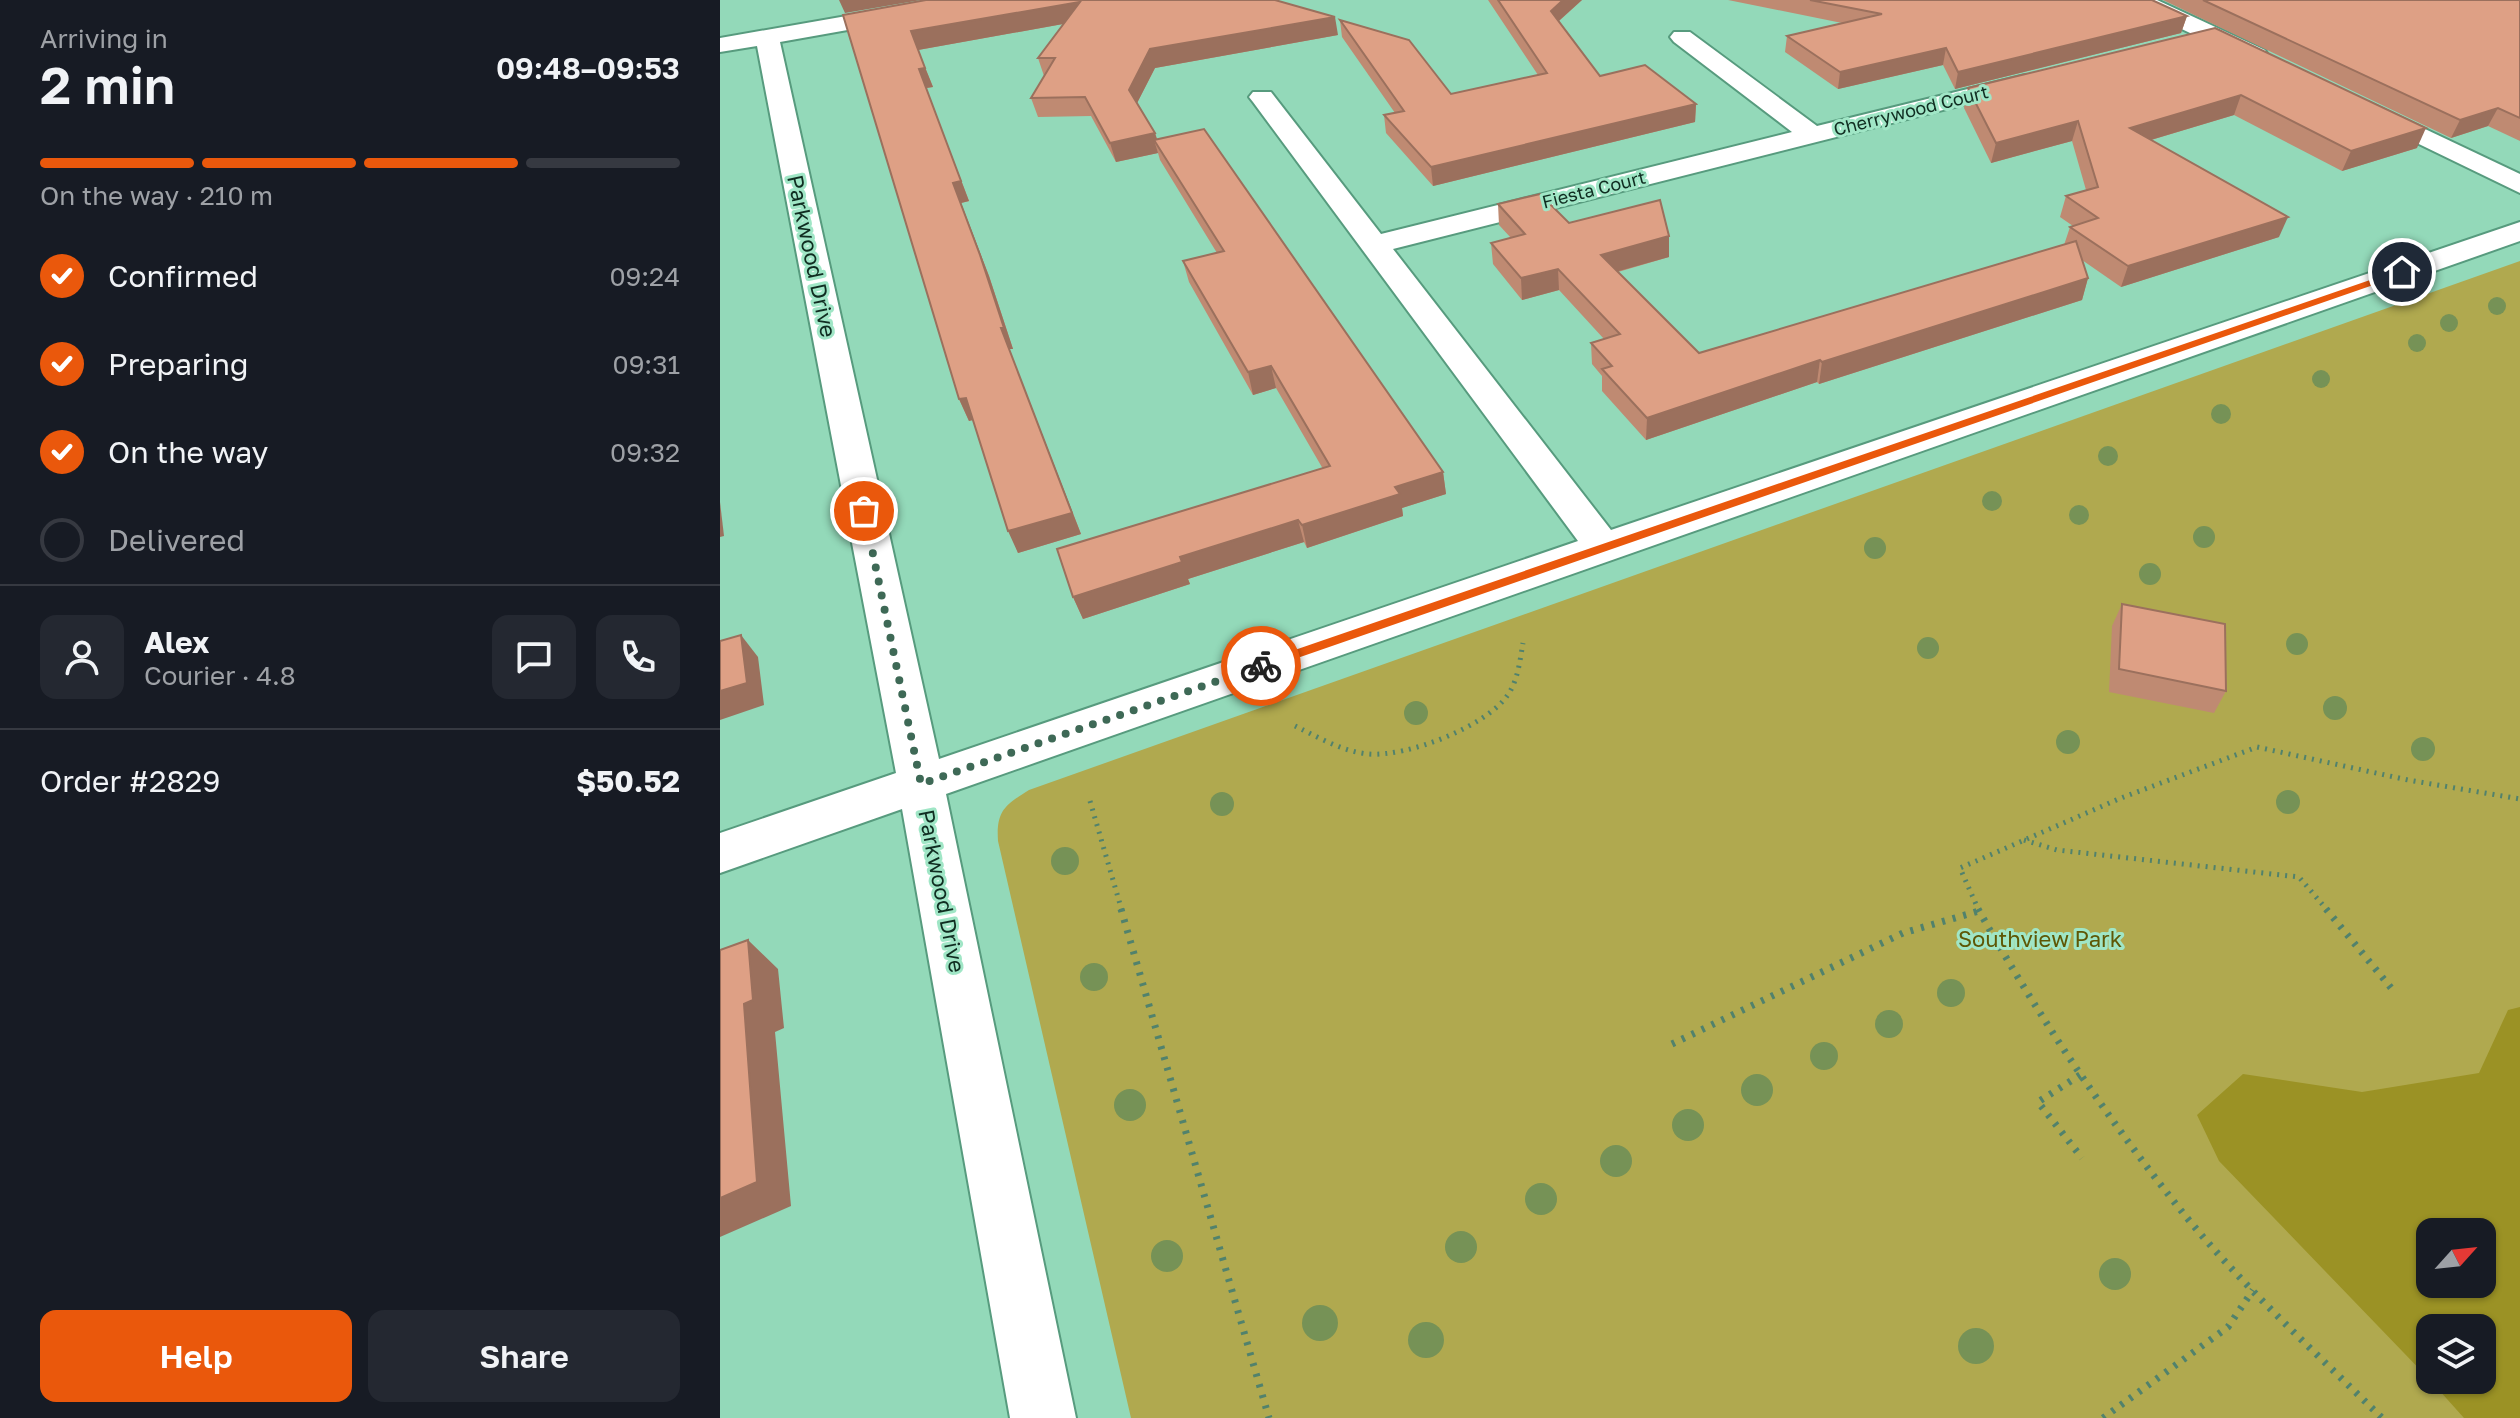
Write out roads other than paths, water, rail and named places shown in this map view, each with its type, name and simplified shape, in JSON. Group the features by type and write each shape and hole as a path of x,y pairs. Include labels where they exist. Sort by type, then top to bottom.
{"street":[{"path":"720,45 977,0"},
{"path":"2139,0 2284,69"},
{"path":"2184,43 2214,35"},
{"name":"Parkwood Drive","path":"767,37 921,784 1043,1418"},
{"name":"Cherrywood Court","path":"1682,37 1813,135 2045,77"},
{"path":"1262,97 1604,548"},
{"path":"2339,97 2520,185"},
{"name":"Fiesta Court","path":"1375,244 1813,135"},
{"path":"720,853 2520,231"}],"park label":[{"name":"Southview Park","path":"2040,939"}]}
